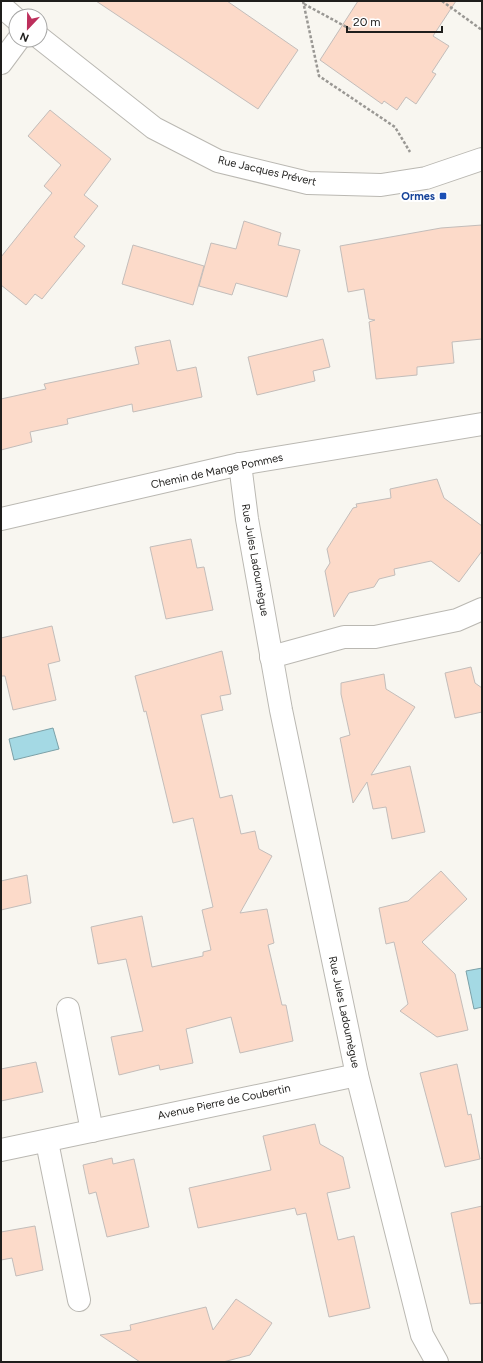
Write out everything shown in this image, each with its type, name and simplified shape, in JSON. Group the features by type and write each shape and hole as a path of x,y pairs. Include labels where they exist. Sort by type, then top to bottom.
{"street":[{"name":"Rue Jacques Prévert","path":"48,44 154,128 218,161 308,183 381,185 426,178 482,159"},
{"path":"1,63 12,48"},
{"name":"Chemin de Mange Pommes","path":"1,520 240,464 482,424"},
{"name":"Rue Jules Ladoumègue","path":"240,464 247,519 282,718 357,1075 422,1335 437,1362"},
{"path":"271,657 344,637 375,637 457,620 482,609"},
{"path":"68,1009 92,1131"},
{"name":"Avenue Pierre de Coubertin","path":"1,1150 47,1142 92,1131 357,1075"},
{"path":"47,1142 79,1300"}],"path":[{"path":"442,1 482,30"},
{"path":"304,3 352,30"},
{"path":"304,3 319,76 395,127 426,178"}],"water":[{"path":"53,728 59,749 14,760 9,739"},
{"path":"482,968 482,1007 474,1009 466,971"}],"building":[{"path":"96,1 227,1 298,50 258,109"},
{"path":"358,1 456,1 433,36 449,46 432,72 436,74 416,104 406,97 397,110 384,101 382,104 320,60"},
{"path":"50,110 111,159 84,195 98,206 74,237 85,246 42,299 35,294 26,305 1,285 1,257 52,193 44,186 61,165 28,136"},
{"path":"244,221 281,233 278,245 300,250 287,297 236,283 232,295 199,286 211,243 236,249"},
{"path":"482,225 482,339 452,342 454,363 417,367 417,375 376,379 369,322 375,320 369,319 364,289 348,292 340,246 441,228"},
{"path":"133,245 204,266 193,305 122,284"},
{"path":"323,339 330,367 313,371 315,381 257,395 248,357"},
{"path":"170,340 177,371 196,367 202,397 133,412 132,404 67,419 68,424 30,432 32,442 1,450 1,399 46,389 44,384 139,364 135,347"},
{"path":"437,479 444,498 482,526 482,551 459,582 431,561 394,569 395,575 379,579 374,587 349,593 334,617 325,571 330,563 327,549 353,508 357,507 356,504 391,498 390,489"},
{"path":"191,539 197,568 204,567 213,610 166,619 150,547"},
{"path":"52,626 60,661 48,664 56,700 13,710 5,676 1,676 1,638"},
{"path":"222,651 231,694 220,696 223,710 201,715 220,798 232,795 241,834 255,831 259,849 272,856 240,913 267,909 274,943 268,945 282,1005 286,1005 293,1041 240,1053 231,1017 186,1029 193,1063 160,1070 159,1065 119,1075 111,1037 143,1031 126,959 98,964 91,927 142,916 152,967 203,956 203,952 211,950 202,910 213,907 193,818 173,823 146,711 144,712 135,676"},
{"path":"471,667 475,683 482,688 482,712 455,718 445,673"},
{"path":"384,674 386,689 415,707 371,775 410,766 425,832 392,839 386,807 373,809 367,782 353,803 340,738 350,735 341,694 341,683"},
{"path":"441,871 467,899 422,942 455,974 468,1030 437,1037 400,1011 408,1004 394,942 386,944 379,908 408,901"},
{"path":"27,875 31,903 1,910 1,881"},
{"path":"36,1062 43,1092 1,1101 1,1069"},
{"path":"457,1064 468,1115 471,1114 480,1159 445,1167 420,1073"},
{"path":"315,1124 320,1144 343,1157 350,1188 327,1193 338,1240 354,1236 370,1308 329,1317 306,1213 297,1215 295,1208 198,1228 189,1188 271,1170 263,1136"},
{"path":"112,1158 113,1164 134,1159 149,1227 107,1237 96,1192 89,1194 83,1165"},
{"path":"482,1206 482,1303 470,1304 451,1213"},
{"path":"35,1226 43,1270 16,1276 12,1258 1,1260 1,1232"},
{"path":"236,1299 272,1323 250,1355 223,1362 140,1362 100,1335 131,1330 130,1325 206,1307 213,1330"}],"place":[{"name":"Ormes","path":"443,196"}]}
